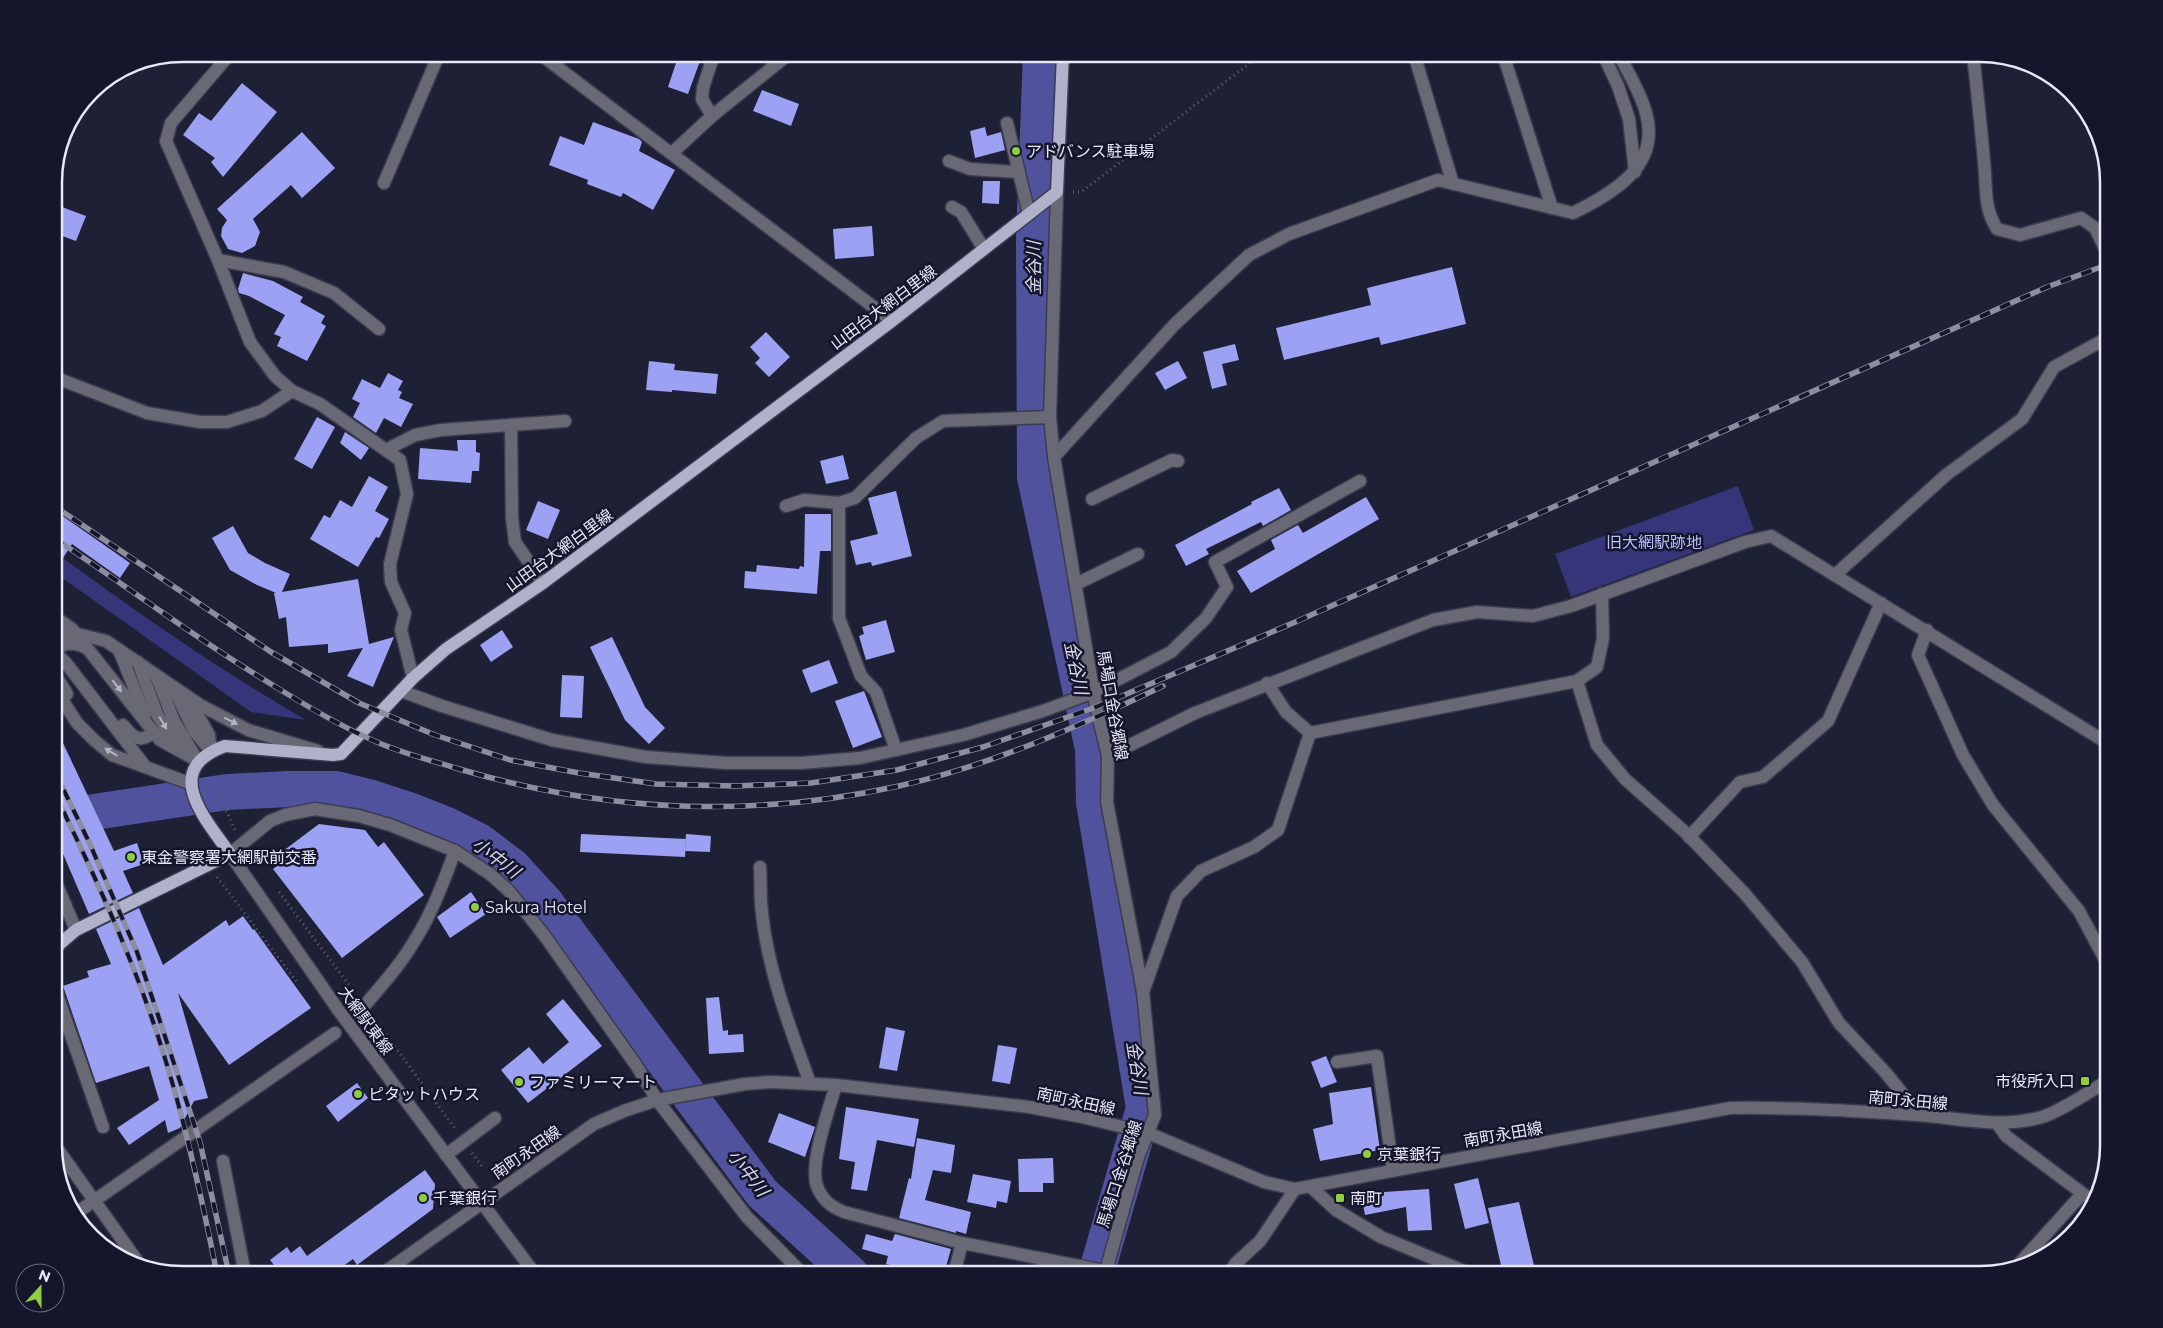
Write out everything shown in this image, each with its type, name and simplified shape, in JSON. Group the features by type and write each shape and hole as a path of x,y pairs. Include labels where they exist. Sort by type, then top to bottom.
{"main road":[{"path":"1057,192 1063,63"},
{"name":"山田台大網白里線","path":"333,755 341,754 351,746 413,678 446,649 543,583 892,321 1057,192"},
{"path":"63,941 76,930 230,854 194,800 193,772 198,761 211,751 225,746 333,755"}],"street":[{"path":"1416,62 1453,184"},
{"path":"1506,62 1552,208"},
{"path":"1606,62 1618,86 1629,119 1635,172"},
{"path":"1054,457 1174,325 1249,254 1289,234 1438,180 1573,213 1605,197 1635,172 1649,146 1647,114 1624,62"},
{"path":"1974,62 1985,167 1986,200 1989,217 1997,229 2020,235 2081,218 2095,228 2100,238"},
{"path":"222,63 171,123 166,140 218,260 250,342 275,376 292,391 320,404 400,460 407,494 390,564 391,582 404,613 401,630 413,678"},
{"path":"384,183 435,63"},
{"path":"552,63 672,152 892,321"},
{"path":"711,63 702,88 702,99 712,116"},
{"path":"672,152 712,116 778,63"},
{"path":"1007,123 1029,214"},
{"path":"948,161 970,169 1019,172"},
{"name":"馬場口金谷郷線","path":"1057,192 1050,417 1054,457 1094,692 1108,756 1107,802 1142,992 1155,1115 1138,1157 1107,1266"},
{"path":"952,207 961,212 984,249"},
{"path":"218,260 284,272 334,293 379,329"},
{"path":"1835,575 1946,475 2022,420 2054,367 2100,342"},
{"path":"63,380 147,412 200,422 227,422 262,411 292,391"},
{"path":"786,506 804,500 839,503 855,498 916,438 943,421 1050,417"},
{"path":"386,450 415,435 441,430 565,421"},
{"path":"511,425 512,518 515,542 543,583"},
{"path":"1092,499 1172,460 1178,461"},
{"path":"401,691 442,706 552,740 646,758 726,763 801,763 860,758 963,735 1043,711 1094,692 1171,652 1206,618 1227,587 1215,562 1360,481"},
{"path":"839,503 839,618 860,676 876,692 896,750"},
{"path":"1108,756 1195,713 1267,683 1434,620 1477,612 1533,616 1570,606 1745,542 1772,536 2100,738"},
{"path":"1076,584 1138,554"},
{"path":"1310,733 1577,681 1597,666 1603,638 1602,594"},
{"path":"1689,837 1740,782 1763,777 1828,720 1881,603"},
{"path":"63,624 68,624 150,731 179,752 198,761"},
{"path":"1927,630 1918,655 1964,755 1993,805 2079,910 2100,950"},
{"path":"63,637 66,633 106,641 189,697 248,730 333,755"},
{"path":"63,645 77,643 87,648"},
{"path":"119,650 150,731 148,742 137,756"},
{"path":"63,654 72,659 131,736 140,739 146,738 150,731"},
{"path":"63,659 137,756"},
{"path":"138,662 157,714 179,752"},
{"path":"156,675 174,721 198,761"},
{"path":"1577,681 1597,745 1625,779 1689,837 1745,894 1802,962 1839,1023 1920,1115"},
{"path":"1267,683 1286,712 1310,733"},
{"path":"63,687 94,740"},
{"path":"174,687 194,731 211,751"},
{"path":"189,697 209,735 211,751"},
{"path":"63,701 77,723 112,755 137,756 192,784"},
{"path":"1142,992 1177,896 1201,871 1254,846 1278,830 1310,733"},
{"path":"230,854 270,821 292,813 315,808 359,816 390,825 455,852 490,874 508,890 544,935 636,1065 656,1100 747,1217 795,1266"},
{"path":"365,1005 397,967 416,940 455,852"},
{"name":"大網駅東線","path":"230,854 339,1011 529,1266"},
{"path":"760,867 762,913 770,956 789,1027 810,1083"},
{"path":"63,899 76,930"},
{"path":"63,1012 103,1127"},
{"path":"82,1209 335,1033"},
{"path":"1336,1062 1377,1056 1393,1170"},
{"name":"南町永田線","path":"393,1266 594,1124 656,1100 745,1084 770,1082 836,1085 1029,1107 1148,1133 1264,1182 1295,1189 1730,1108 1779,1107 1920,1115 1973,1123 1997,1123 2044,1117 2100,1085"},
{"path":"836,1085 818,1152 815,1175 817,1186 823,1199 832,1207 844,1212 962,1243 1080,1266"},
{"path":"446,1155 495,1118"},
{"path":"1997,1123 2006,1136 2088,1198"},
{"path":"64,1158 132,1253"},
{"path":"224,1161 244,1266"},
{"path":"1311,1187 1336,1210 1381,1237 1452,1266"},
{"path":"1233,1266 1260,1242 1295,1189"},
{"path":"2026,1256 2082,1194"},
{"path":"956,1266 962,1243"},
{"path":"1043,1266 1045,1258"}],"path":[{"path":"1057,192 1081,192 1251,62"},
{"path":"214,783 231,824 244,843"},
{"path":"278,891 365,1005 484,1169"}],"green space":[{"name":"旧大網駅跡地","path":"1738,486 1754,530 1571,597 1555,554"},
{"path":"63,558 182,642 306,720 251,712 63,578"}],"building":[{"path":"676,63 699,63 688,94 668,87"},
{"path":"242,83 277,112 223,177 211,162 215,158 183,135 199,113 211,121"},
{"path":"762,90 799,104 791,126 753,111"},
{"path":"593,122 639,139 642,142 639,151 675,170 653,210 623,193 621,197 587,184 588,180 549,165 560,136 584,145"},
{"path":"985,127 987,136 1001,132 1005,150 975,158 970,131"},
{"path":"302,132 335,168 302,198 291,185 253,219 260,232 255,246 242,253 228,249 221,236 222,228 227,220 217,209"},
{"path":"983,181 1000,181 999,204 982,203"},
{"path":"63,207 86,216 76,241 63,236"},
{"path":"872,226 874,256 835,259 833,229"},
{"path":"1452,267 1466,324 1381,345 1379,337 1284,360 1276,328 1371,305 1367,288"},
{"path":"243,273 273,281 303,297 300,302 325,316 321,323 326,326 307,361 277,346 281,337 274,334 285,315 249,296 239,293 238,289"},
{"path":"766,332 790,357 769,377 755,363 760,358 750,347"},
{"path":"1235,344 1239,360 1222,364 1227,385 1212,389 1203,352"},
{"path":"649,361 675,364 674,370 718,374 716,394 646,390"},
{"path":"1178,361 1187,378 1165,390 1155,373"},
{"path":"388,373 403,381 398,390 402,392 399,398 413,404 401,427 384,418 376,433 353,417 360,403 352,399 362,379 380,388"},
{"path":"317,417 335,427 312,469 294,459"},
{"path":"345,432 369,448 361,460 340,443"},
{"path":"457,440 476,440 476,452 480,453 479,471 472,471 471,483 418,479 420,448 458,451"},
{"path":"843,455 849,479 826,484 820,461"},
{"path":"369,476 388,487 375,511 389,519 379,538 376,537 358,567 310,539 324,515 330,518 340,500 352,507"},
{"path":"1279,488 1291,510 1263,526 1261,522 1206,549 1209,554 1186,566 1175,545"},
{"path":"896,491 912,556 872,566 871,562 856,565 850,541 878,534 868,498"},
{"path":"1366,497 1379,519 1251,593 1237,571 1275,549 1271,540 1298,525 1303,533"},
{"path":"538,501 560,510 548,539 526,530"},
{"path":"805,514 831,514 831,551 820,551 817,594 744,588 745,571 756,572 757,565 799,569 800,566 804,567"},
{"path":"63,516 130,563 120,578 72,544 63,558"},
{"path":"233,526 248,553 290,574 282,592 358,579 369,644 394,637 373,687 347,676 363,648 328,653 328,644 289,647 286,617 279,619 274,593 276,593 230,570 212,538"},
{"path":"886,620 895,652 866,660 859,636 864,634 862,627"},
{"path":"502,630 513,647 491,662 480,645"},
{"path":"612,637 645,707 665,728 649,744 625,720 590,647"},
{"path":"829,660 838,683 811,693 802,670"},
{"path":"562,675 584,676 582,718 560,717"},
{"path":"864,691 882,737 853,748 835,701"},
{"path":"63,743 114,851 137,843 144,864 123,871 133,893 89,914 63,854"},
{"path":"319,824 365,830 378,847 384,842 424,895 342,958 273,869 288,858 283,851"},
{"path":"581,834 686,839 685,857 580,852"},
{"path":"686,834 711,836 710,852 685,851"},
{"path":"471,892 486,914 450,938 437,917"},
{"path":"139,908 163,965 226,920 229,926 243,916 311,1008 229,1065 178,993 208,1098 194,1101 180,1128 168,1133 165,1120 129,1145 117,1128 159,1100 149,1066 96,1083 63,986 89,977 87,971 111,964 96,929"},
{"path":"719,997 723,1031 728,1030 728,1035 743,1034 744,1052 709,1054 706,998"},
{"path":"563,999 602,1046 528,1103 501,1070 529,1047 543,1064 569,1042 546,1014"},
{"path":"886,1027 905,1031 897,1071 879,1068"},
{"path":"998,1045 1017,1048 1010,1084 992,1081"},
{"path":"1326,1056 1337,1082 1321,1088 1311,1062"},
{"path":"357,1083 368,1098 338,1122 326,1106"},
{"path":"1371,1087 1380,1150 1320,1161 1313,1129 1333,1124 1329,1093"},
{"path":"846,1107 919,1119 914,1147 877,1140 867,1191 851,1189 855,1162 839,1159"},
{"path":"779,1113 815,1127 805,1157 768,1142"},
{"path":"917,1138 955,1145 951,1173 933,1170 925,1200 971,1212 966,1234 899,1218 909,1178 911,1179"},
{"path":"1053,1158 1054,1183 1043,1183 1043,1192 1019,1192 1018,1159"},
{"path":"425,1170 435,1184 433,1209 357,1265 353,1259 343,1266 275,1266 270,1260 287,1247 291,1253 300,1246 307,1256"},
{"path":"973,1174 1011,1181 1007,1203 997,1201 996,1208 967,1202"},
{"path":"1478,1178 1489,1223 1465,1229 1454,1184"},
{"path":"1429,1189 1432,1230 1408,1231 1406,1207 1365,1215 1361,1194 1383,1190 1384,1192"},
{"path":"1519,1202 1534,1266 1501,1266 1488,1208"},
{"path":"866,1234 892,1241 895,1234 951,1249 946,1266 894,1266 886,1264 888,1256 862,1249"}],"waterway":[{"name":"金谷川","path":"1041,63 1034,236 1035,477 1093,749 1094,802 1144,1108 1098,1266"},
{"name":"小中川","path":"63,817 227,792 336,789 409,810 447,825 479,841 512,866 546,903 762,1193 842,1266"}],"railway":[{"path":"63,512 271,652 359,703 435,735 510,760 579,773 656,784 735,786 811,783 897,770 983,747 1096,707 1293,623 2047,287 2100,267"},
{"path":"63,544 255,674 319,713 367,738 419,757 514,783 568,794 623,802 678,806 788,803 843,797 899,786 967,768 1034,744 1163,686"},
{"path":"63,789 89,842 137,952 200,1142 227,1266"},
{"path":"63,811 116,926 156,1030 175,1091 201,1195 215,1266"}],"place":[{"name":"アドバンス駐車場","path":"1016,151"},
{"name":"東金警察署大網駅前交番","path":"131,857"},
{"name":"Sakura Hotel","path":"475,907"},
{"name":"市役所入口","path":"2085,1081"},
{"name":"ファミリーマート","path":"519,1082"},
{"name":"ピタットハウス","path":"358,1094"},
{"name":"京葉銀行","path":"1367,1154"},
{"name":"千葉銀行","path":"423,1198"},
{"name":"南町","path":"1340,1198"}]}
